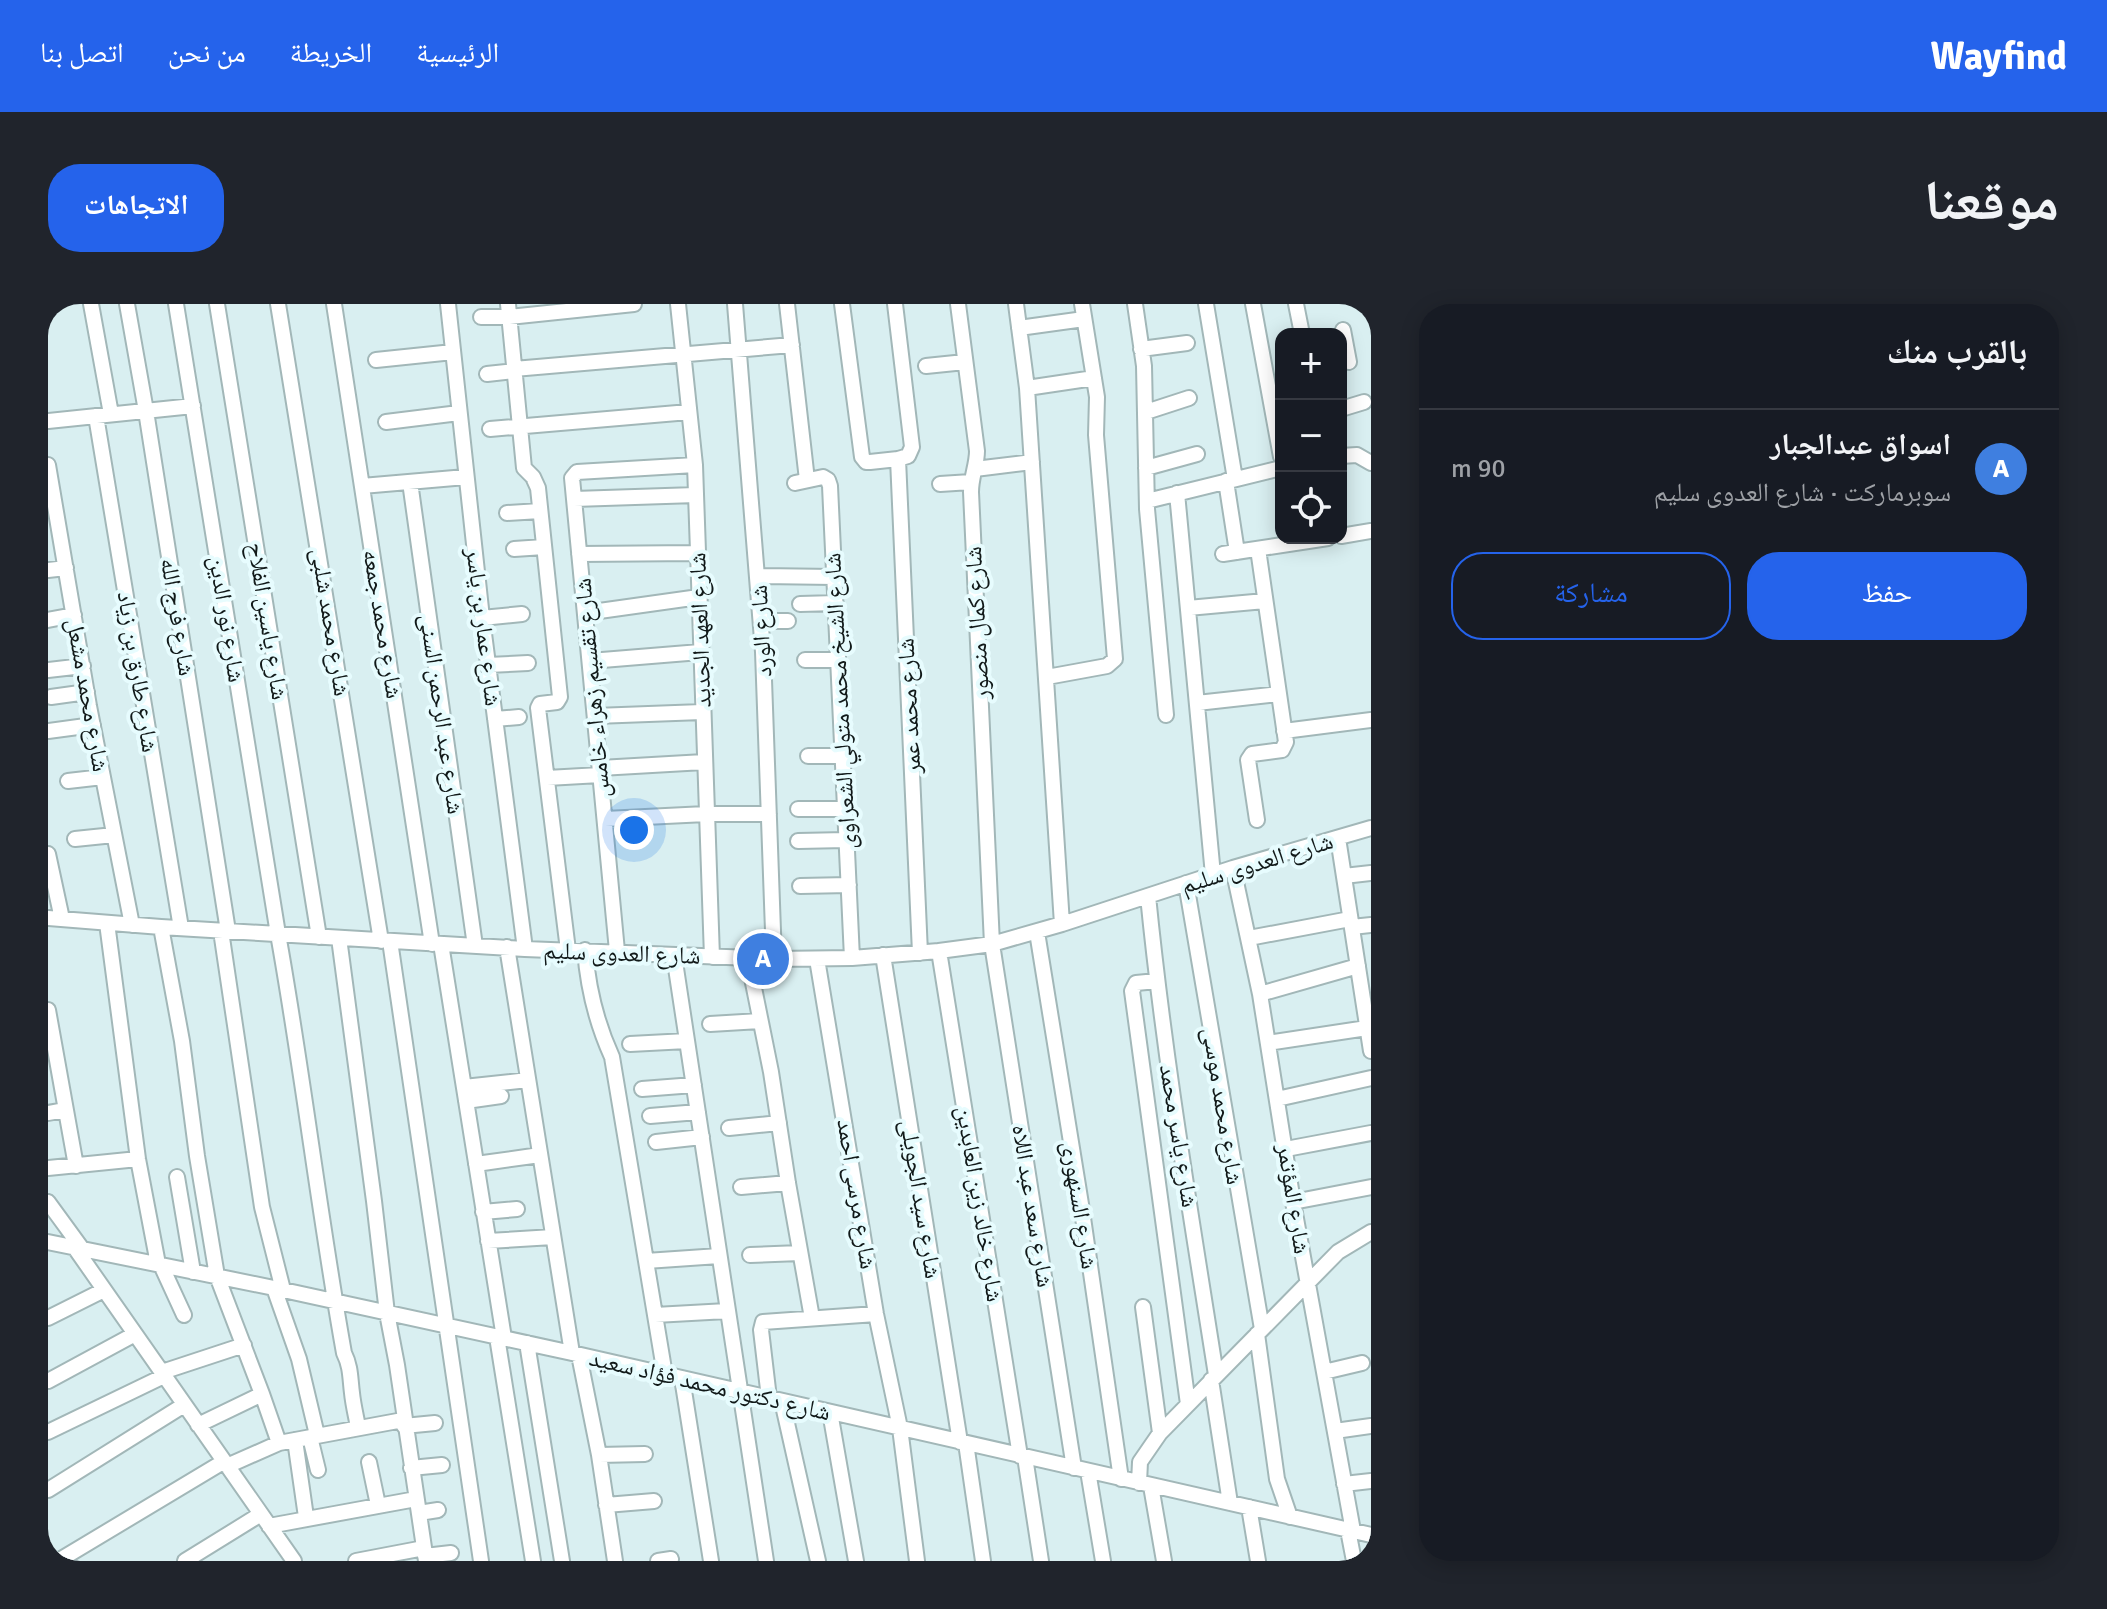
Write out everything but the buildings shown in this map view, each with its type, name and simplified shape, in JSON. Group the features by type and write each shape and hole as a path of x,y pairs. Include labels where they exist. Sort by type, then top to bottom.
{"street":[{"name":"شارع طارق بن زياد","path":"91,304 103,415 181,928"},
{"name":"شارع فرج الله","path":"127,304 225,931 262,1207 278,1289 299,1359 307,1437"},
{"name":"شارع نور الدين","path":"176,304 292,1012 316,1189 344,1353 352,1375 358,1427"},
{"name":"شارع ياسين الفلاح","path":"217,304 319,937"},
{"name":"شارع محمد شلبى","path":"278,304 386,941 481,1561"},
{"name":"شارع محمد جمعه","path":"338,304 362,486 436,944 465,1094 488,1241 533,1561"},
{"name":"شارع عمار بن ياسر","path":"448,304 482,618 525,949"},
{"path":"481,317 509,311 634,304"},
{"name":"شارع العهد الجديد","path":"678,304 695,465 712,957"},
{"name":"شارع الورد","path":"735,304 761,621 774,959"},
{"path":"487,374 792,345 787,304"},
{"path":"842,304 862,457 866,462 908,456 912,447 895,304"},
{"name":"شارع كمال منصور","path":"958,304 977,451 973,476 992,944"},
{"path":"1016,304 1027,388 1062,924"},
{"path":"1135,304 1146,412 1147,501 1166,715"},
{"path":"1206,304 1230,480 1230,553 1290,544"},
{"path":"1253,304 1275,413"},
{"path":"1296,304 1301,328"},
{"path":"509,311 524,468 536,481 560,696 558,701 538,706 568,950"},
{"path":"1019,328 1083,312 1097,397 1096,435 1115,659 1107,666 1047,677"},
{"path":"1141,349 1187,343"},
{"name":"شارع الشيخ محمد متولي الشعراوى","path":"792,345 801,482 823,477 830,483 852,958"},
{"path":"376,360 453,352"},
{"path":"926,366 965,362"},
{"path":"1027,388 1094,378"},
{"path":"1146,412 1189,398"},
{"path":"1347,407 1364,402"},
{"path":"48,421 193,406"},
{"path":"490,429 689,412"},
{"path":"386,422 459,413"},
{"path":"1146,468 1197,454"},
{"path":"1347,456 1357,455 1371,463"},
{"name":"شارع محمد عمر","path":"898,459 920,953"},
{"path":"940,484 1032,462"},
{"name":"شارع محمد مشعل","path":"48,465 52,510 66,568 132,925"},
{"name":"شارع تقسيم زهراء خامس","path":"617,951 572,478 575,473 695,465"},
{"path":"1147,501 1275,469"},
{"path":"362,486 466,477"},
{"name":"شارع عبد الرحمن السنى","path":"410,482 475,946"},
{"path":"1177,493 1213,875"},
{"path":"574,499 696,495"},
{"path":"507,513 540,511"},
{"path":"1347,535 1371,531"},
{"path":"514,549 544,547"},
{"path":"1257,820 1248,760 1252,754 1282,750 1286,745 1258,549"},
{"path":"579,554 697,553"},
{"path":"48,570 66,568"},
{"path":"757,576 834,577"},
{"path":"585,613 699,597"},
{"path":"1188,608 1265,601"},
{"path":"800,604 836,603"},
{"path":"482,618 522,614"},
{"path":"48,620 74,615"},
{"path":"761,621 788,621"},
{"path":"590,661 700,652"},
{"path":"805,660 838,660"},
{"path":"488,665 528,663"},
{"path":"48,670 83,666"},
{"path":"51,697 87,692"},
{"path":"1197,703 1279,694"},
{"path":"595,716 702,712"},
{"path":"495,719 519,717"},
{"path":"1284,731 1371,720"},
{"path":"48,731 93,725"},
{"path":"808,756 842,756"},
{"path":"547,778 704,762"},
{"path":"68,781 103,777"},
{"path":"798,809 845,809"},
{"path":"605,819 769,814"},
{"name":"شارع العدوى سليم","path":"55,919 525,949 774,959 852,958 992,944 1371,828"},
{"path":"75,839 114,835"},
{"path":"1268,1043 1370,1038 1366,985 1358,966 1338,838"},
{"path":"798,841 846,840"},
{"path":"48,854 55,919"},
{"name":"شارع المؤتمر","path":"1233,868 1260,994 1293,1202 1344,1484 1354,1561"},
{"path":"1344,876 1371,873"},
{"name":"شارع محمد موسى","path":"1186,883 1260,1332 1277,1479 1290,1517"},
{"path":"800,886 849,885"},
{"name":"شارع ياسر محمد","path":"1148,896 1157,981 1230,1503"},
{"path":"107,923 138,1159 160,1265 184,1315"},
{"path":"1249,938 1351,923 1371,925"},
{"path":"161,927 182,1041 217,1276 279,1443"},
{"name":"شارع السنهورى","path":"1037,932 1121,1479"},
{"path":"339,938 387,1313 425,1555"},
{"name":"شارع سعد عبد اللاه","path":"992,944 1081,1470 1103,1561"},
{"path":"507,947 553,1237 599,1455 615,1561"},
{"path":"585,950 592,1004 612,1057 665,1375"},
{"name":"شارع خالد زين العابدين","path":"939,951 1041,1561"},
{"path":"674,955 766,1561"},
{"name":"شارع سيد الجويلى","path":"883,955 983,1561"},
{"path":"748,958 771,1072 812,1318"},
{"name":"شارع مرسى احمد","path":"817,959 876,1314 900,1428 917,1561"},
{"path":"1260,994 1358,966"},
{"path":"1157,981 1136,983 1132,991 1188,1404"},
{"path":"48,1010 76,1166"},
{"path":"710,1024 760,1021"},
{"path":"630,1044 687,1041"},
{"path":"1277,1099 1371,1078"},
{"path":"465,1094 528,1080"},
{"path":"642,1089 694,1085"},
{"path":"465,1094 501,1096"},
{"path":"48,1113 65,1110"},
{"path":"650,1116 698,1112"},
{"path":"729,1128 779,1123"},
{"path":"1286,1149 1371,1133"},
{"path":"656,1142 702,1137"},
{"path":"476,1164 540,1155"},
{"path":"48,1168 138,1159"},
{"path":"177,1177 193,1272"},
{"path":"741,1187 788,1183"},
{"path":"1293,1202 1371,1187"},
{"path":"48,1202 74,1248 294,1561"},
{"path":"483,1212 517,1209"},
{"path":"1164,1561 1140,1462 1160,1433 1338,1252 1371,1232"},
{"path":"488,1241 553,1237"},
{"name":"شارع دكتور محمد فؤاد سعيد","path":"48,1242 527,1343 1371,1535"},
{"path":"48,1253 74,1248"},
{"path":"750,1255 800,1253"},
{"path":"646,1261 719,1256"},
{"path":"48,1318 104,1290"},
{"path":"1143,1307 1160,1433"},
{"path":"655,1315 727,1311"},
{"path":"818,1561 776,1400 761,1326 767,1321 876,1314"},
{"path":"48,1381 135,1334"},
{"path":"527,1343 562,1561"},
{"path":"48,1432 163,1374 244,1345"},
{"path":"1324,1372 1362,1363"},
{"path":"682,1378 711,1561"},
{"path":"198,1425 262,1394"},
{"path":"48,1490 184,1405"},
{"path":"830,1412 856,1561"},
{"path":"58,1561 225,1464 279,1443 358,1427 435,1423"},
{"path":"1335,1431 1371,1426"},
{"path":"307,1437 318,1470"},
{"path":"306,1517 307,1437"},
{"path":"599,1455 645,1454"},
{"path":"369,1462 378,1505"},
{"path":"411,1468 442,1465"},
{"path":"1344,1484 1371,1481"},
{"path":"606,1505 654,1501"},
{"path":"185,1561 265,1520 306,1517 378,1505 438,1510"},
{"path":"1249,1507 1258,1561"},
{"path":"356,1561 451,1553"}],"place":[{"name":"اسواق عبدالجبار","path":"763,959"}]}
